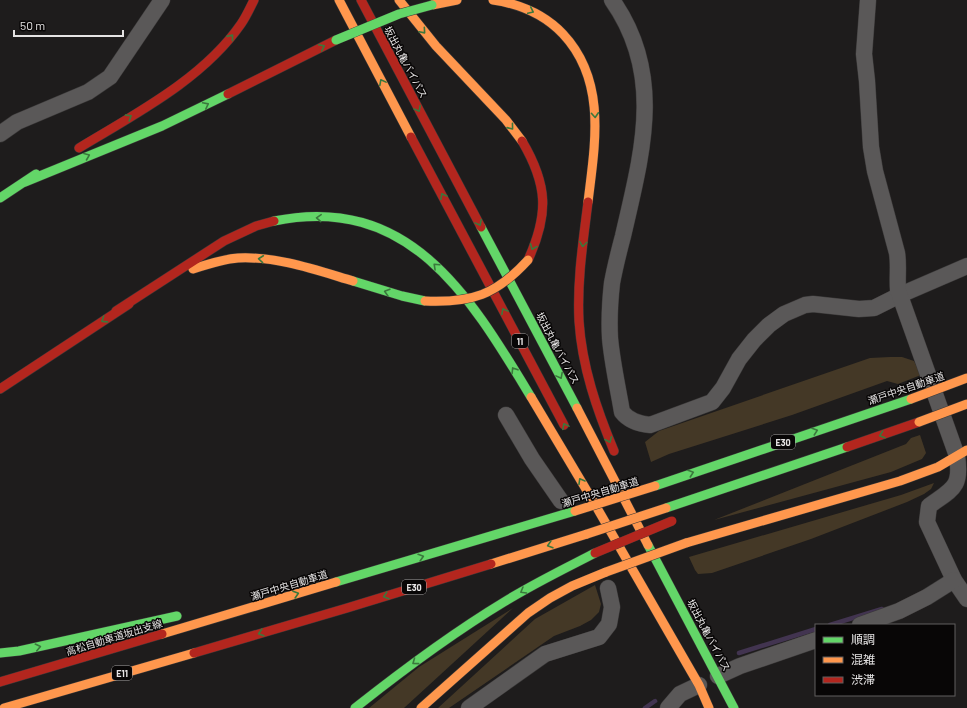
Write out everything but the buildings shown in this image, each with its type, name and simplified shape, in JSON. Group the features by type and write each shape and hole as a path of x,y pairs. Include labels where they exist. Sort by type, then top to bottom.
{"main road":[{"path":"0,198 155,101 201,68 226,44 244,19 254,0"},
{"name":"11","path":"339,0 567,431"},
{"name":"坂出丸亀バイパス","path":"361,0 734,708"},
{"path":"116,312 171,279 191,270 224,260 240,258 277,261 389,293 425,301 459,302 476,298 505,283 517,273 528,260 539,234 542,219 542,187 531,156 508,123 418,26 399,0"},
{"path":"25,182 195,111 336,40 399,14 457,0"},
{"path":"493,0 519,6 550,21 563,33 574,47 583,62 590,79 594,98 595,137 579,283 579,321 584,359 594,402 616,456"},
{"path":"0,389 216,245 239,233 269,222 291,219 334,219 373,227 406,242 421,253 450,280 489,330 536,405 699,685"},
{"name":"瀬戸中央自動車道","path":"234,613 654,486 911,399 967,378"},
{"name":"E30","path":"240,639 347,608 587,534 832,452 967,404"},
{"path":"730,496 832,452"},
{"path":"421,708 528,613 550,598 572,586 686,543 900,481 938,467 962,453"},
{"path":"629,484 718,676"},
{"path":"600,494 710,708"},
{"path":"355,708 397,675 490,610 540,581 595,553 675,520"},
{"path":"214,609 259,605"},
{"name":"高松自動車道坂出支線","path":"0,682 234,613"},
{"path":"0,654 185,614"},
{"name":"E11","path":"4,708 240,639"},
{"name":"11","path":"718,676 738,708"}],"street":[{"path":"0,134 17,122 88,92 110,77 162,0"},
{"path":"612,0 628,27 639,56 645,95 643,135 639,163 612,283 610,318 610,338 622,412 627,418 641,424 650,425 712,402 723,388 739,359 754,340 769,325 784,314 805,305 813,304 866,309 874,308 967,266"},
{"path":"863,624 899,611 927,597 962,587 927,522 929,506 954,488 962,453 900,295 897,281 899,265 897,253 875,171 871,147 864,54 868,0"},
{"path":"506,415 532,459 561,501"},
{"path":"469,708 545,654 599,637 609,624 612,607 608,588"},
{"path":"718,676 740,666 815,640"},
{"path":"668,708 680,694 699,685"}],"shaded area":[{"path":"902,357 914,361 921,375 898,384 887,381 792,415 669,454 651,462 645,442 659,431 870,358"},
{"path":"920,435 926,453 922,459 891,472 714,520 906,444 911,438"},
{"path":"934,483 931,489 924,494 907,502 811,539 712,573 698,574 689,557 901,495"},
{"path":"595,585 601,604 599,612 591,620 554,636 449,708 438,708 535,619"},
{"path":"513,608 404,708 369,708 419,667"}],"waterway":[{"path":"833,624 882,609"},
{"path":"739,653 815,629"},
{"path":"645,708 655,701"}],"traffic: fast":[{"path":"336,40 399,14 432,5"},
{"path":"25,182 162,126 228,94"},
{"path":"0,198 36,174"},
{"path":"274,221 322,216 363,223 399,238 431,261 459,290 485,324 531,397"},
{"path":"481,227 577,408"},
{"path":"353,281 402,296 425,301"},
{"path":"655,486 911,399"},
{"path":"666,508 847,447"},
{"path":"336,582 575,511"},
{"path":"648,545 734,708"},
{"path":"355,708 428,653 484,614 526,589 595,553"},
{"path":"0,653 19,651 177,616"}],"traffic: slow":[{"path":"339,0 411,137"},
{"path":"399,0 436,46 506,120 522,141"},
{"path":"432,5 457,0"},
{"path":"493,0 522,7 540,16 556,27 577,52 586,72 592,93 595,114 595,136 588,202"},
{"path":"193,269 227,259 267,259 311,268 353,281"},
{"path":"425,301 456,300 482,294 494,289 505,281 528,260"},
{"path":"911,399 967,378"},
{"path":"531,397 699,685 709,708"},
{"path":"919,422 967,404"},
{"path":"577,408 648,545"},
{"path":"686,543 900,481 938,467 967,450"},
{"path":"575,511 655,486"},
{"path":"587,534 666,508"},
{"path":"491,564 587,534"},
{"path":"606,572 686,543"},
{"path":"421,708 528,613 550,598 572,586 606,572"},
{"path":"162,634 336,582"},
{"path":"4,708 194,653"}],"traffic: jam":[{"path":"79,148 167,94 208,62 241,24 254,0"},
{"path":"361,0 481,227"},
{"path":"228,94 336,40"},
{"path":"411,137 564,425"},
{"path":"522,141 537,172 543,200 540,228 528,260"},
{"path":"588,202 582,247 579,321 583,355 591,388 614,451"},
{"path":"116,311 224,241 256,226 274,221"},
{"path":"0,389 129,304"},
{"path":"847,447 919,422"},
{"path":"595,553 672,521"},
{"path":"194,653 491,564"},
{"path":"0,682 162,634"}]}
